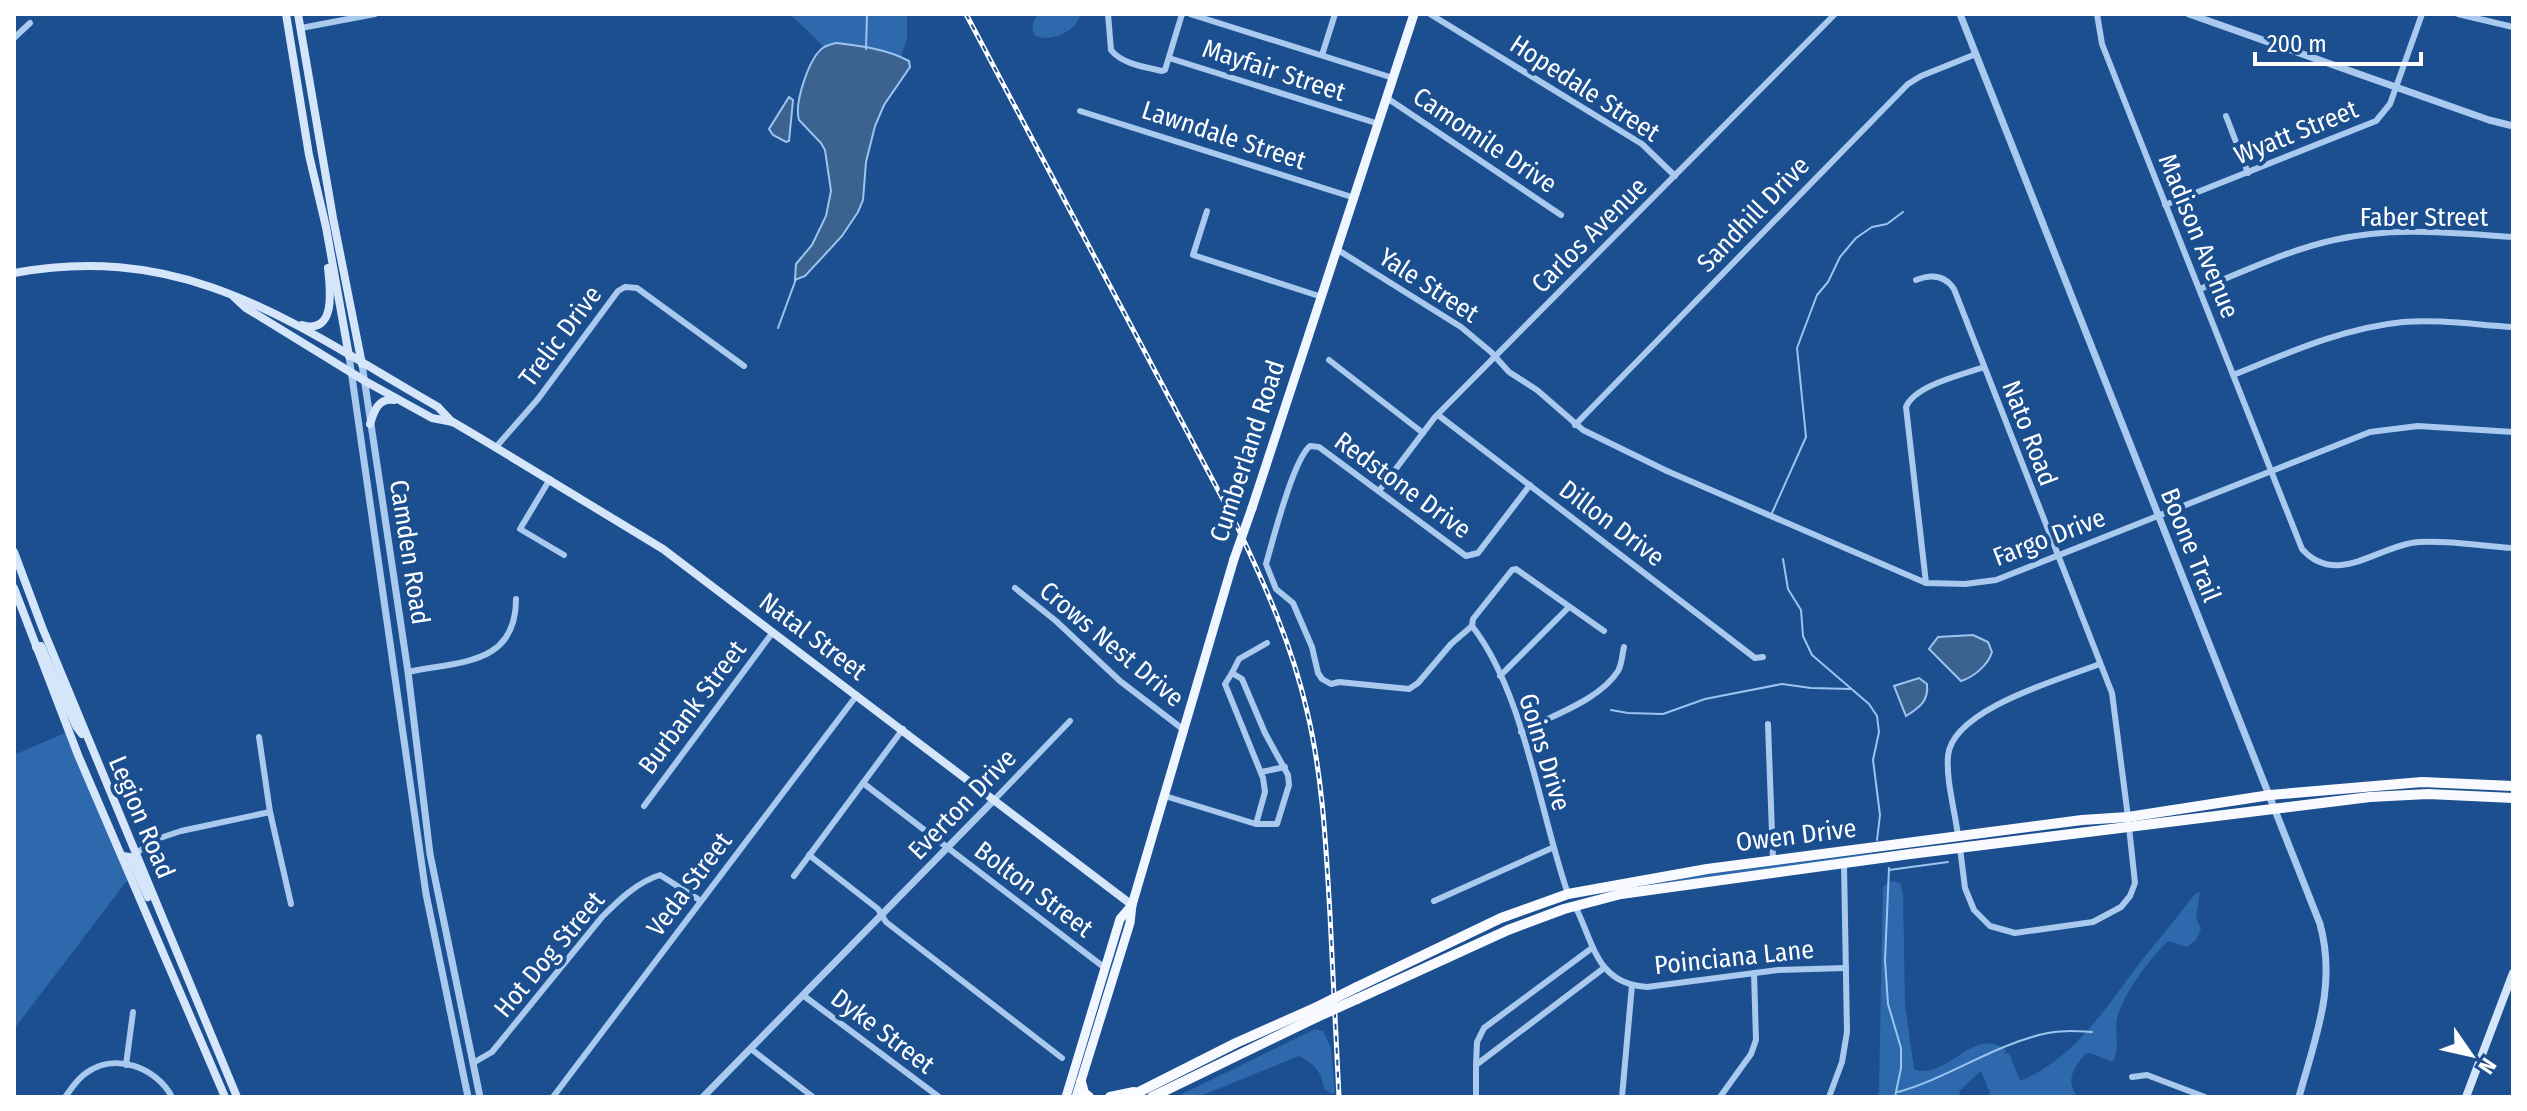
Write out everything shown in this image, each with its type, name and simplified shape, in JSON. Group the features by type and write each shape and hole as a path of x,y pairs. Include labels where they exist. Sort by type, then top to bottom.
{"highway":[{"name":"Owen Drive","path":"1357,993 1509,929 1621,894 1960,848 2128,822 2270,795 2422,782 2513,786"},
{"name":"Owen Drive","path":"1129,1097 1148,1093 1357,993 1501,918 1568,894 1773,860 2009,829 2128,822 2398,795 2513,798"},
{"path":"1960,848 1967,841 2003,837 2009,829"},
{"path":"1894,857 1898,852 1954,843 1958,836"},
{"path":"1575,906 1583,898 1629,888 1634,882"},
{"path":"1509,929 1518,920 1563,905 1568,902 1568,894"},
{"path":"1081,1082 1084,1093 1089,1097"},
{"path":"1110,1097 1148,1093"}],"main road":[{"name":"Camden Road","path":"286,14 309,155 326,227 349,356"},
{"name":"Camden Road","path":"298,14 362,364"},
{"name":"Cumberland Road","path":"1076,1097 1130,923 1132,905 1234,559 1414,14"},
{"path":"14,273 87,265 130,267 189,279 313,327 321,324 330,312 326,227"},
{"name":"Natal Street","path":"234,297 246,308 365,381 432,418 453,422"},
{"name":"Natal Street","path":"281,316 438,407 453,422 663,549 1132,905"},
{"path":"370,424 376,407 383,401 401,401"},
{"name":"Legion Road","path":"14,552 45,635 171,939 227,1095"},
{"path":"14,576 37,635 45,635"},
{"name":"Legion Road","path":"14,588 78,755 227,1095"},
{"path":"36,647 41,646 76,726 90,744"},
{"path":"122,856 130,857 163,931 171,939"},
{"name":"Cumberland Road","path":"1066,1097 1120,919 1132,905"},
{"path":"2466,1097 2513,973"},
{"name":"Legion Road","path":"227,1095 237,1097"}],"street":[{"path":"301,28 375,14"},
{"name":"Mayfair Street","path":"1108,14 1111,50 1118,57 1162,71 1169,58 1379,124"},
{"path":"1169,58 1182,14"},
{"path":"1190,14 1393,78"},
{"path":"1322,55 1335,14"},
{"name":"Hopedale Street","path":"1430,14 1642,144 1675,176"},
{"name":"Carlos Avenue","path":"1379,491 1438,415 1835,14"},
{"name":"Boone Trail","path":"1960,14 2320,924 2327,955 2326,995 2299,1097"},
{"name":"Madison Avenue","path":"2097,14 2100,38 2298,542 2307,555 2321,563 2336,566 2351,565 2397,546 2416,542 2513,548"},
{"path":"2189,14 2513,126"},
{"name":"Wyatt Street","path":"2165,205 2376,121 2388,108 2422,14"},
{"path":"2458,14 2513,27"},
{"path":"14,38 30,23"},
{"name":"Sandhill Drive","path":"1575,425 1908,84 1976,54"},
{"name":"Camomile Drive","path":"1387,98 1561,215"},
{"name":"Lawndale Street","path":"1080,111 1355,198"},
{"path":"2226,116 2248,173"},
{"path":"1207,211 1193,255 1322,297"},
{"name":"Faber Street","path":"2200,289 2316,245 2350,237 2417,231 2513,237"},
{"name":"Yale Street","path":"1338,250 1461,327 1495,358"},
{"name":"Nato Road","path":"1916,280 1938,276 1951,285 2112,693 2135,883 2121,907 2093,922 2015,933 1990,926 1974,910 1965,888 1960,848"},
{"name":"Trelic Drive","path":"496,447 538,399 618,291 625,287 637,288 744,366"},
{"path":"2233,375 2333,336 2380,325 2424,321 2513,327"},
{"name":"Camden Road","path":"349,356 426,894 468,1097"},
{"name":"Fargo Drive","path":"1495,358 1516,378 1537,390 1575,425 1667,471 1926,583 1965,584 1996,580 2357,436 2384,429 2428,426 2513,432"},
{"path":"1329,360 1423,433"},
{"name":"Camden Road","path":"362,364 408,672 430,854 480,1097"},
{"path":"1926,583 1906,407 1919,391 1984,367"},
{"name":"Dillon Drive","path":"1438,415 1755,658 1763,657"},
{"name":"Redstone Drive","path":"1472,626 1409,689 1339,682 1331,684 1322,679 1293,603 1276,589 1266,564 1297,467 1304,451 1310,446 1319,447 1461,554 1470,556 1478,553 1530,485"},
{"path":"550,479 520,529 564,555"},
{"path":"1472,626 1473,619 1516,569 1604,631"},
{"name":"Crows Nest Drive","path":"1015,588 1056,621 1120,681 1184,730"},
{"path":"408,672 466,661 503,645 514,624 516,599"},
{"path":"1500,676 1568,608"},
{"name":"Goins Drive","path":"1472,626 1500,676 1521,732 1552,848 1568,894"},
{"name":"Burbank Street","path":"644,806 773,632"},
{"path":"1256,824 1265,792 1261,772 1225,684 1239,659 1267,643"},
{"path":"1521,732 1577,705 1609,680 1621,664 1624,647"},
{"path":"1958,836 1948,762 1949,748 1958,734 1974,718 1993,706 2100,664"},
{"path":"1165,796 1256,824 1277,824 1289,785 1285,767 1265,733 1242,679 1232,673"},
{"name":"Veda Street","path":"553,1097 857,695"},
{"name":"Everton Drive","path":"703,1097 1070,721"},
{"path":"1768,724 1773,860"},
{"path":"794,876 903,729"},
{"path":"259,737 270,812 291,904"},
{"path":"1261,772 1285,767"},
{"name":"Bolton Street","path":"863,783 1105,968"},
{"path":"136,853 160,838 181,831 270,812"},
{"path":"1434,901 1552,848"},
{"path":"809,855 878,909 886,922 1062,1058"},
{"path":"1829,1097 1845,1048 1844,864"},
{"name":"Hot Dog Street","path":"473,1063 492,1052 620,899 660,875 701,901"},
{"name":"Poinciana Lane","path":"1575,906 1604,968 1632,985 1647,987 1802,968 1846,968"},
{"path":"1476,1097 1477,1042 1484,1028 1592,948"},
{"path":"1476,1065 1604,968"},
{"path":"1720,1097 1751,1054 1756,1040 1754,973"},
{"path":"1622,1097 1632,985"},
{"name":"Dyke Street","path":"804,996 939,1097"},
{"path":"126,1065 133,1012"},
{"path":"751,1049 813,1097"},
{"path":"65,1097 76,1081 91,1070 108,1064 126,1065 152,1073 172,1097"},
{"path":"2132,1077 2147,1075 2205,1097"}],"shaded area":[{"path":"790,14 907,14 907,39 901,57 853,44 824,47"},
{"path":"1038,14 1080,14 1069,30 1041,38 1035,36 1033,30"},
{"path":"836,43 892,54 909,61 910,67 884,105 875,126 866,162 863,200 858,212 842,236 805,276 795,280 796,264 812,245 826,216 831,191 825,150 799,120 799,103 813,60 824,47"},
{"path":"789,97 793,100 789,141 786,142 769,129"},
{"path":"1973,635 1988,642 1992,652 1980,670 1961,681 1929,649 1938,637"},
{"path":"1919,678 1927,684 1925,699 1906,716 1894,686"},
{"path":"65,733 129,878 14,1029 14,755"},
{"path":"1872,855 1670,882 1670,879"},
{"path":"1892,881 1900,883 1903,893 1905,1005 1914,1069 1926,1071 1971,1048 1994,1044 2006,1050 2004,1054 2009,1053 2020,1081 2073,1046 2194,895 2200,892 2196,918 2201,929 2196,940 2187,947 2168,941 2146,966 2120,1009 2116,1024 2115,1058 2112,1062 2085,1054 2074,1070 2071,1080 2078,1097 1983,1097 1990,1093 1981,1071 1960,1090 1959,1097 1876,1097 1879,1092 1883,886"},
{"path":"1315,1029 1323,1031 1331,1048 1335,1092 1332,1094 1324,1089 1316,1069 1299,1056 1198,1097 1176,1097"}],"waterway":[{"path":"866,49 867,14"},
{"path":"1772,513 1806,437 1797,348 1817,295 1828,282 1840,257 1856,238 1872,227 1887,224 1903,212"},
{"path":"778,328 796,279"},
{"path":"1783,559 1788,589 1801,610 1803,636 1812,655 1869,704 1877,716 1879,732 1873,760 1880,815 1877,840"},
{"path":"1611,710 1663,714 1705,699 1782,684 1851,689"},
{"path":"1889,870 1948,862"},
{"path":"1889,868 1885,960 1888,1004 1901,1048 1901,1068 1895,1097"},
{"path":"1898,1092 2024,1039 2055,1032 2092,1032"}],"railway":[{"path":"966,14 1236,524 1286,639 1307,711 1320,787 1329,889 1339,1097"}]}
